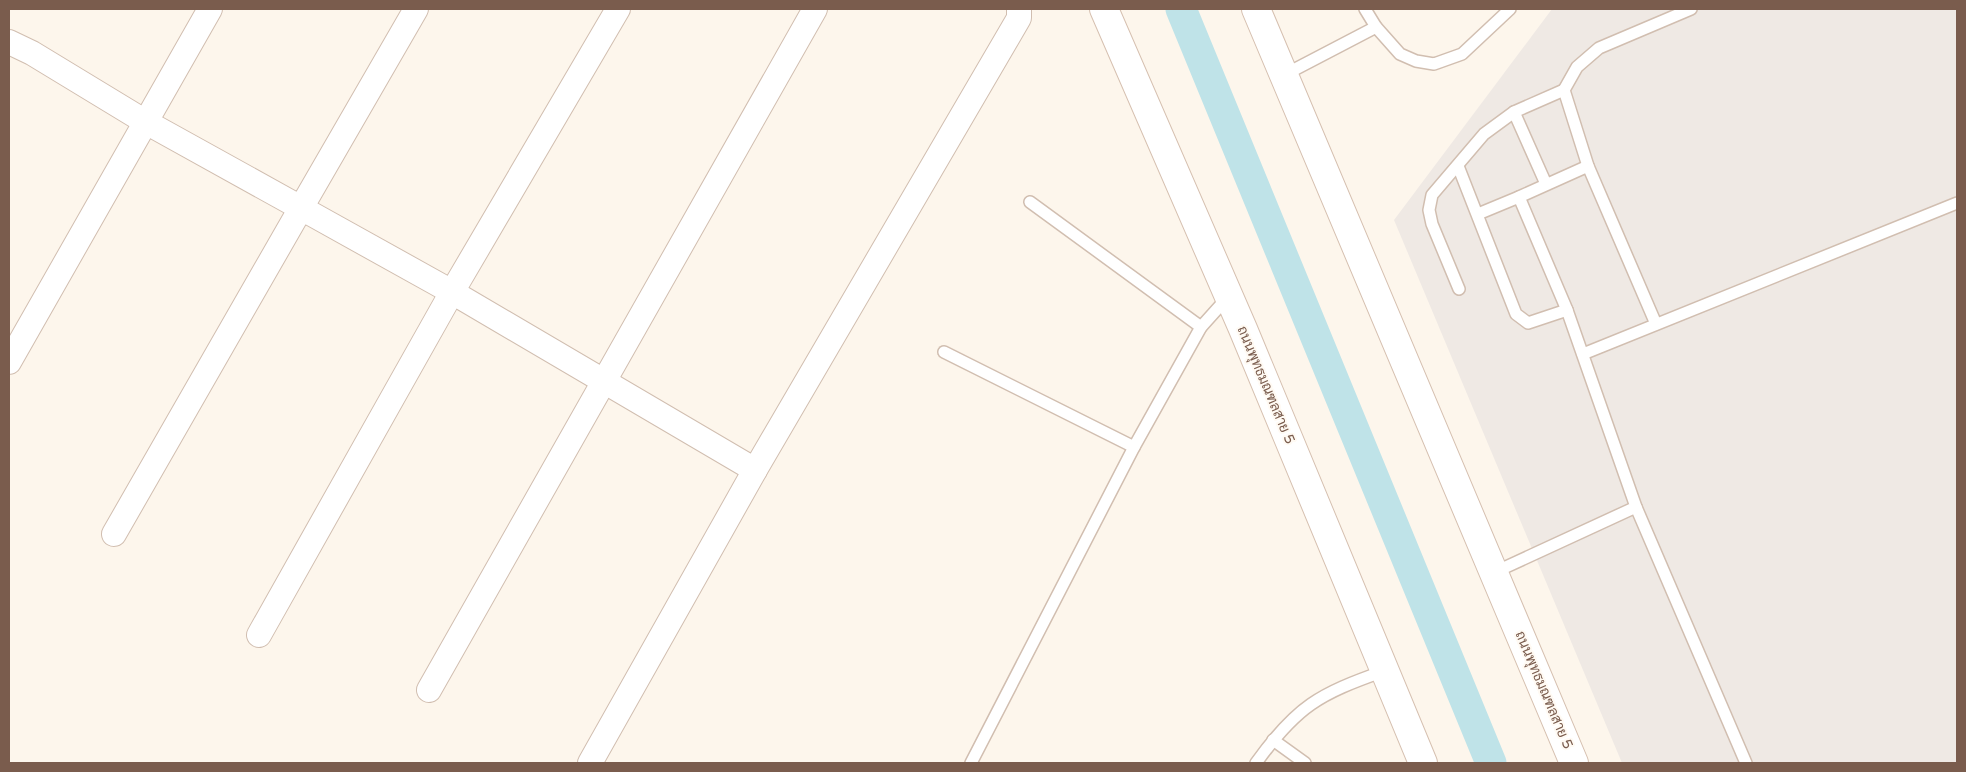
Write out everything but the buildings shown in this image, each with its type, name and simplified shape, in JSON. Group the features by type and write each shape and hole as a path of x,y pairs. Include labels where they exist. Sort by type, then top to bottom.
{"main road":[{"name":"ถนนพุทธมณฑลสาย 5","path":"1104,9 1228,296 1423,763"},
{"name":"ถนนพุทธมณฑลสาย 5","path":"1256,9 1574,763"}],"street":[{"path":"9,362 210,9"},
{"path":"114,534 416,9"},
{"path":"259,635 452,292 618,9"},
{"path":"429,690 815,9"},
{"path":"590,763 755,470 1019,18 1019,9"},
{"path":"9,42 144,122 452,292 755,470"}],"lane":[{"path":"1365,9 1376,27 1400,54 1416,61 1434,64 1462,54 1510,9"},
{"path":"1459,289 1432,224 1429,210 1432,195 1484,134 1514,112 1564,90 1577,67 1599,48 1691,9"},
{"path":"1284,76 1376,27"},
{"path":"1564,90 1588,166 1656,324"},
{"path":"1514,112 1546,184"},
{"path":"1458,166 1516,314 1528,323 1567,310"},
{"path":"1478,214 1588,166"},
{"path":"1519,197 1567,310 1636,508 1746,763"},
{"path":"1030,202 1201,327"},
{"path":"1582,354 1957,203"},
{"path":"971,763 1134,447 1201,327 1228,296"},
{"path":"944,352 1134,447"},
{"path":"1495,572 1636,508"},
{"path":"1256,763 1291,719 1312,702 1340,686 1384,671"},
{"path":"1273,740 1305,763"}],"shaded area":[{"path":"1552,9 1957,9 1957,763 1622,763 1394,220"}],"waterway":[{"path":"1181,9 1491,763"}]}
